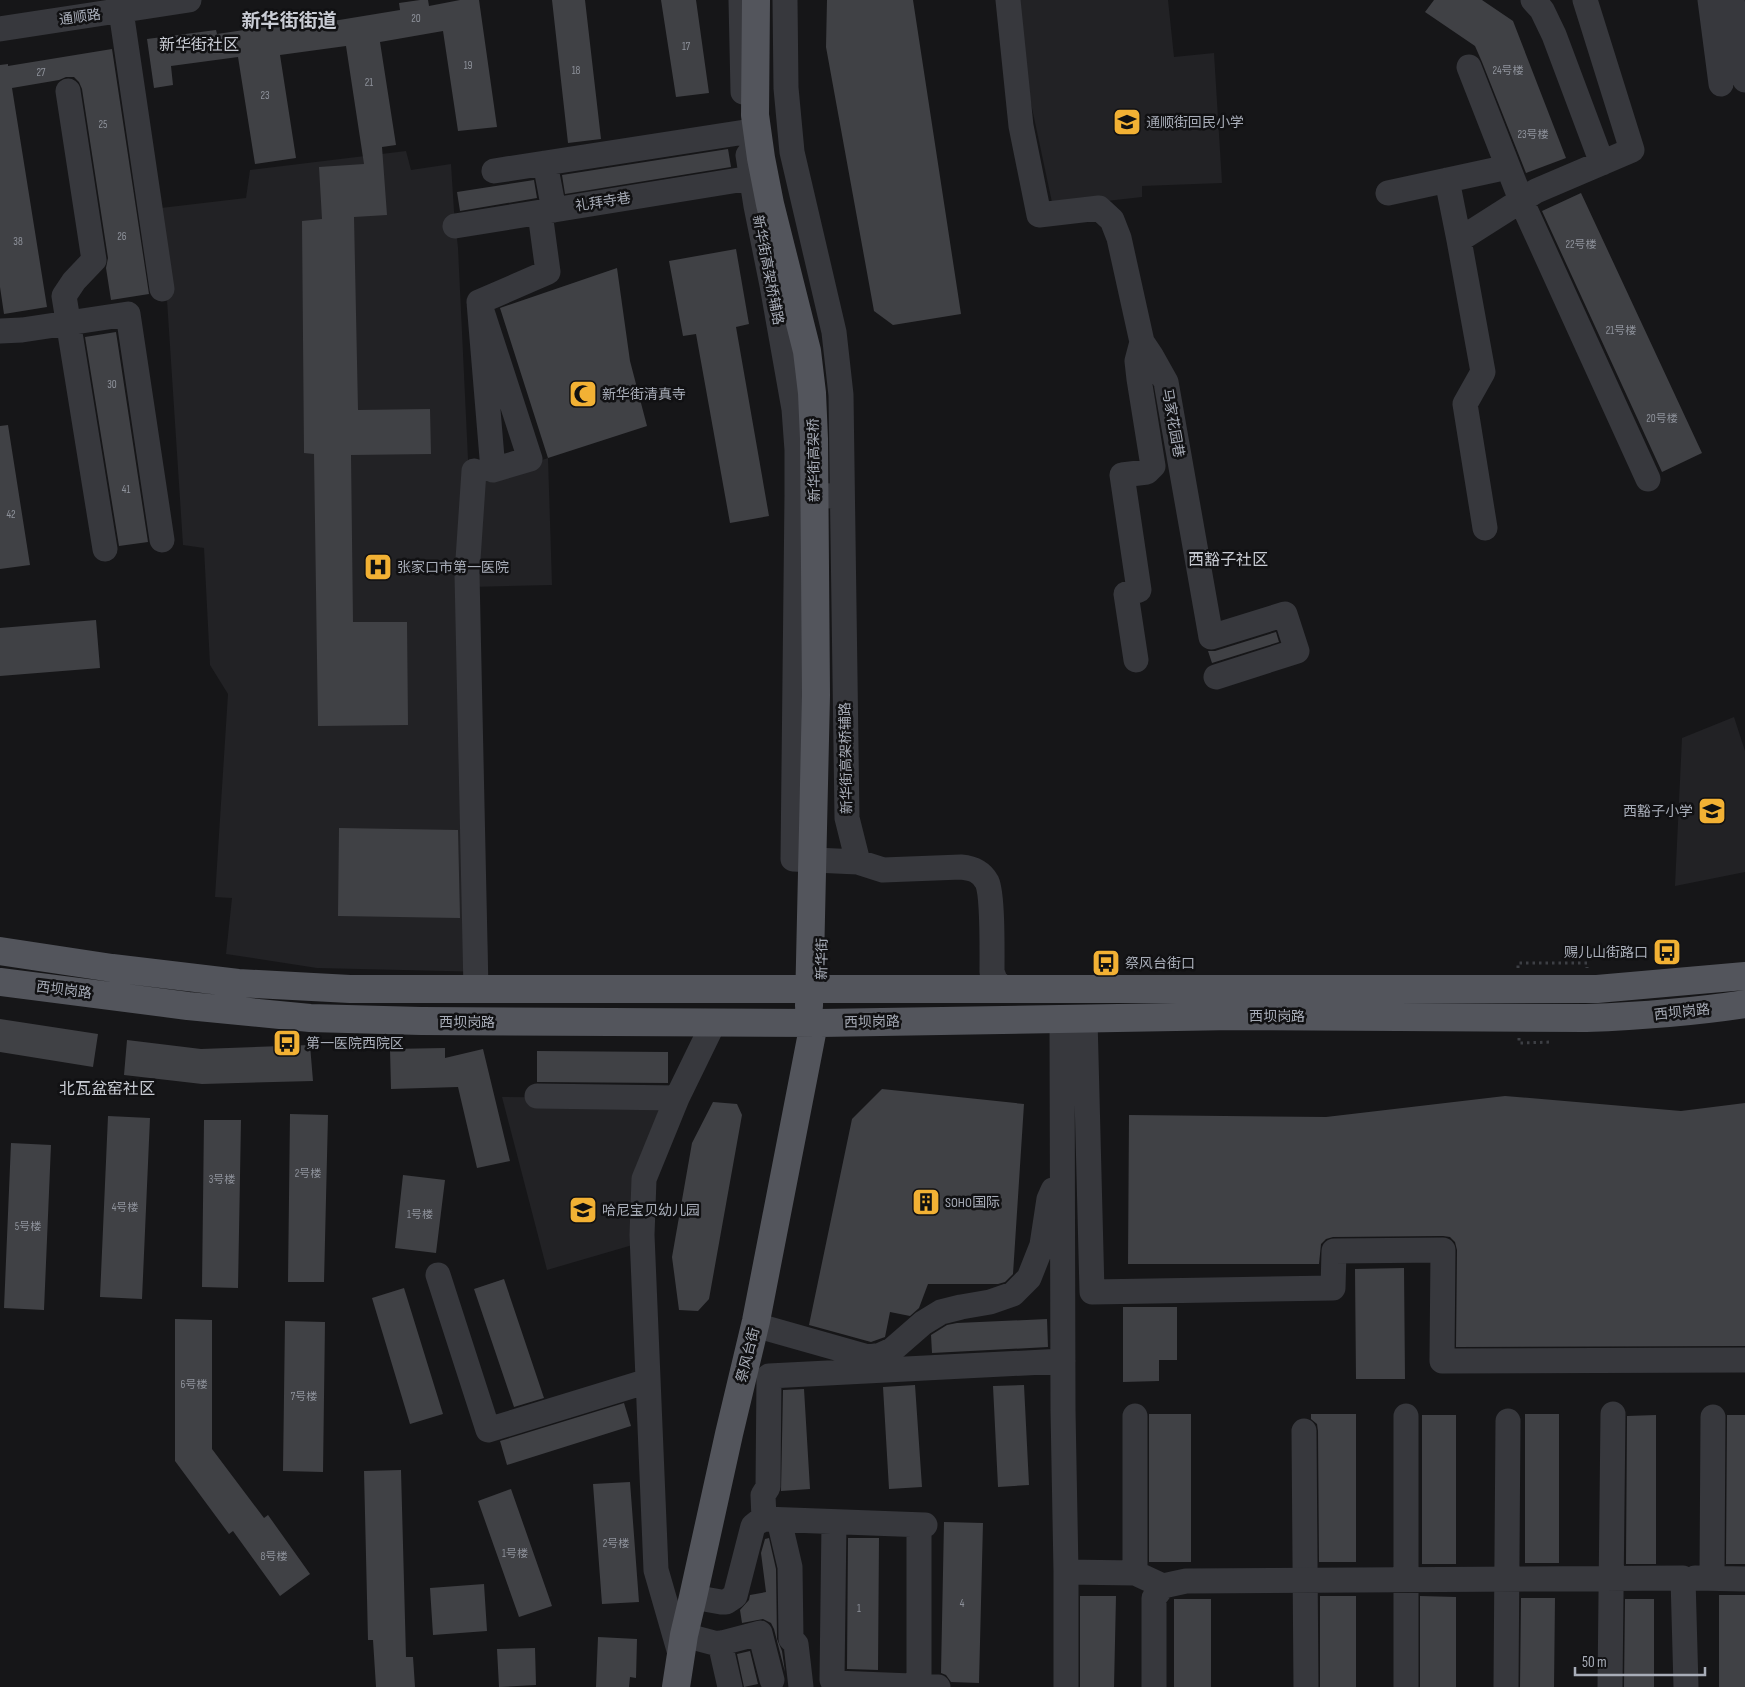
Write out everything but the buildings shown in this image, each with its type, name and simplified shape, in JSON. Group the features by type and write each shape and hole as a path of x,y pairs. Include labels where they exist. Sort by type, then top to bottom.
{"main road":[{"path":"756,0 761,30"},
{"path":"761,30 768,0"},
{"name":"新华街高架桥","path":"761,30 755,115 761,158 770,204 806,351 812,393 814,439 817,896"},
{"name":"新华街","path":"814,1023 817,896"},
{"name":"西坝岗路","path":"0,951 238,984 350,989 1597,989 1745,976"},
{"name":"西坝岗路","path":"0,982 188,1006 310,1018 421,1022 814,1023 1234,1016 1586,1018 1694,1012 1745,1004"},
{"name":"祭风台街","path":"676,1687 692,1597 755,1326 814,1023"}],"street":[{"name":"通顺路","path":"0,14 189,0"},
{"name":"新华街高架桥辅路","path":"741,0 741,51 751,178 794,409 798,450 793,859 858,862 847,818 840,386 834,332 792,152 786,88 785,0"},
{"name":"马家花园巷","path":"1008,0 1021,126 1039,215 1099,208 1112,220 1119,238 1142,342 1166,382 1211,636 1285,614 1297,651 1216,677"},
{"path":"1533,0 1542,10 1554,35 1602,163"},
{"path":"1459,240 1536,191 1632,150 1585,0"},
{"path":"1710,0 1721,84"},
{"path":"1732,0 1745,80"},
{"name":"通顺路","path":"0,29 101,6"},
{"path":"101,6 162,289"},
{"path":"1469,67 1521,200 1648,479"},
{"path":"68,91 94,260 74,281 64,296 104,549"},
{"path":"494,171 746,132"},
{"path":"479,302 548,272 545,163"},
{"path":"1388,192 1508,167"},
{"name":"礼拜寺巷","path":"456,226 751,178"},
{"path":"1447,180 1482,372 1465,404 1485,528"},
{"path":"479,302 530,459 493,470 480,312 479,302"},
{"path":"0,331 22,330 128,314 162,540"},
{"path":"1136,660 1126,594 1139,590 1122,475 1147,472 1153,466 1137,361 1142,342"},
{"path":"474,471 467,574 476,990"},
{"path":"797,495 842,496"},
{"path":"858,862 883,870 974,868 987,882 990,895 992,972 995,980 1003,988"},
{"path":"1066,1687 1063,1167 1074,1018"},
{"path":"1074,1018 1092,1292 1333,1288 1334,1251 1443,1250 1442,1361 1745,1360"},
{"path":"714,1022 677,1098 644,1179 642,1236 656,1570 682,1646 720,1644 760,1633 772,1680"},
{"path":"536,1096 677,1098"},
{"path":"755,1326 868,1357 881,1355 892,1350 923,1323 941,1312 990,1302 1014,1294 1029,1278 1042,1244 1049,1199 1063,1167"},
{"path":"438,1275 488,1430 648,1381"},
{"path":"801,1687 796,1644 791,1639 790,1567 763,1495 768,1487 769,1376 1063,1361"},
{"path":"1610,1687 1612,1414"},
{"path":"1135,1416 1135,1573"},
{"path":"1406,1416 1406,1687"},
{"path":"1712,1578 1713,1416"},
{"path":"1506,1687 1508,1421"},
{"path":"1304,1431 1306,1687"},
{"path":"692,1597 726,1602 735,1596 753,1526 758,1522 771,1520 834,1522 922,1525 925,1687 835,1685 832,1680 834,1522"},
{"path":"1066,1572 1135,1573 1163,1586 1186,1581 1745,1579"},
{"path":"1683,1578 1686,1687"},
{"path":"1154,1687 1154,1598 1163,1586"},
{"path":"720,1644 730,1687"}],"path":[{"path":"1518,963 1587,963"}],"shaded area":[{"name":"通顺街回民小学","path":"1017,0 1168,0 1174,57 1214,53 1222,183 1142,186 1142,197 1053,207 1022,61"},
{"name":"张家口市第一医院","path":"406,151 411,170 451,164 458,248 469,480 493,477 548,458 552,585 468,587 484,832 488,972 317,968 226,954 232,898 215,897 228,694 210,665 204,548 183,545 161,208 246,198 250,170"},
{"name":"西豁子小学","path":"1734,717 1745,751 1745,872 1675,886 1682,738"},
{"name":"哈尼宝贝幼儿园","path":"502,1097 666,1099 636,1244 547,1270"}],"place":[{"name":"通顺街回民小学","path":"1127,122"},
{"name":"新华街清真寺","path":"583,394"},
{"name":"张家口市第一医院","path":"378,567"},
{"name":"西豁子小学","path":"1712,811"},
{"name":"赐儿山街路口","path":"1667,952"},
{"name":"祭风台街口","path":"1106,963"},
{"name":"第一医院西院区","path":"287,1043"},
{"name":"SOHO国际","path":"926,1202"},
{"name":"哈尼宝贝幼儿园","path":"583,1210"}],"district":[{"name":"新华街街道","path":"289,21"},
{"name":"新华街社区","path":"199,45"},
{"name":"西豁子社区","path":"1228,560"},
{"name":"北瓦盆窑社区","path":"107,1089"}]}
